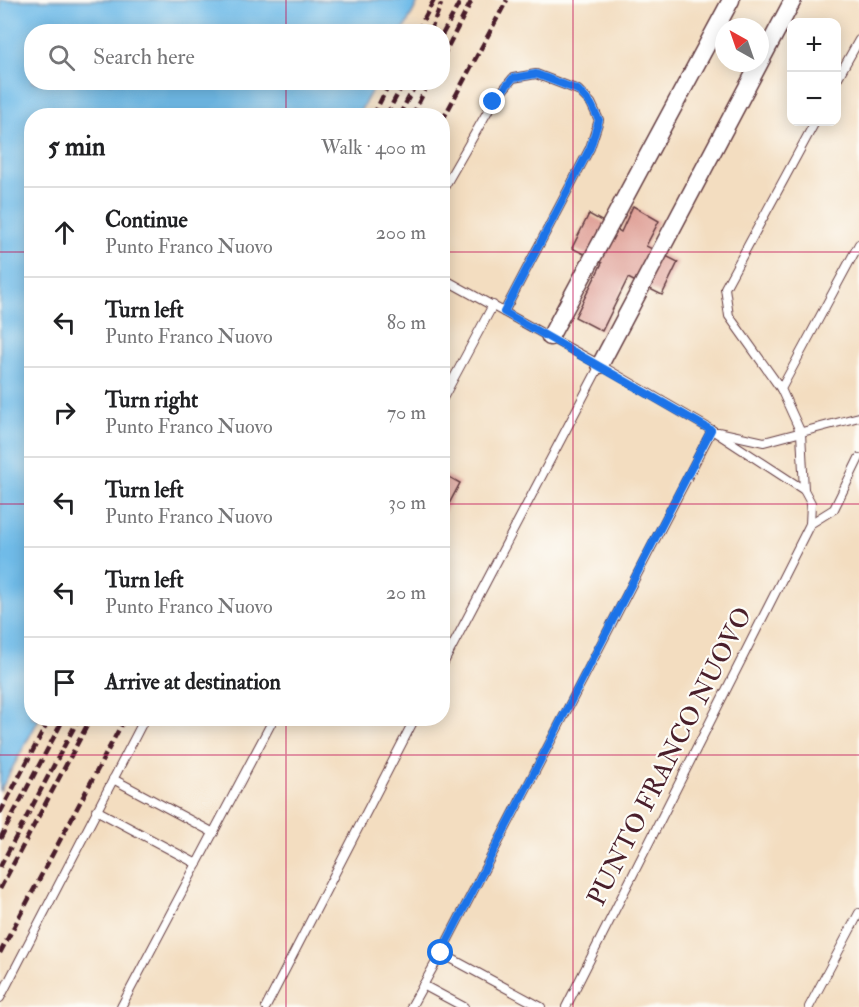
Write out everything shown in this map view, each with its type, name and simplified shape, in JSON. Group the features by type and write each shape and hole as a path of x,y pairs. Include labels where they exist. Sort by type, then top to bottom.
{"street":[{"path":"550,337 731,0"},
{"path":"600,365 793,0"}],"lane":[{"path":"841,74 859,40"},
{"path":"450,177 493,102 513,78 536,74 578,90 591,104 599,120 590,148 504,312"},
{"path":"810,524 811,503 804,490 801,433 781,389 729,316 726,288 813,126"},
{"path":"781,389 859,244"},
{"path":"450,282 600,365 711,430 804,490"},
{"path":"450,385 493,305"},
{"path":"450,651 600,365"},
{"path":"711,430 764,442 859,417"},
{"path":"411,1007 711,430"},
{"name":"PUNTO FRANCO NUOVO","path":"566,1007 810,524 834,509 859,458"},
{"path":"0,998 141,726"},
{"path":"121,1007 270,726"},
{"path":"266,1007 411,726"},
{"path":"112,779 214,833"},
{"path":"96,810 197,864"},
{"path":"809,1007 859,913"},
{"path":"441,953 541,1007"},
{"path":"423,985 464,1007"}],"water":[{"path":"0,0 419,0 407,24 24,24 24,90 372,90 362,108 24,108 24,726 35,726 0,791"}],"building":[{"path":"633,206 659,221 646,246 678,262 662,295 628,278 602,331 575,317 602,263 572,248 589,214 621,232"},
{"path":"450,477 460,483 450,502"}],"railway":[{"path":"421,24 434,0"},
{"path":"448,24 461,0"},
{"path":"450,43 472,0"},
{"path":"449,108 507,0"},
{"path":"433,24 441,4"},
{"path":"377,108 386,90"},
{"path":"390,108 400,90"},
{"path":"403,108 413,90"},
{"path":"416,108 425,90"},
{"path":"0,813 46,726"},
{"path":"0,839 60,726"},
{"path":"0,867 75,726"},
{"path":"0,889 87,726"},
{"path":"0,953 121,726"}],"route":[{"path":"441,953 711,430 504,312 590,148 599,120 591,104 578,90 536,74 513,78 493,102"}]}
